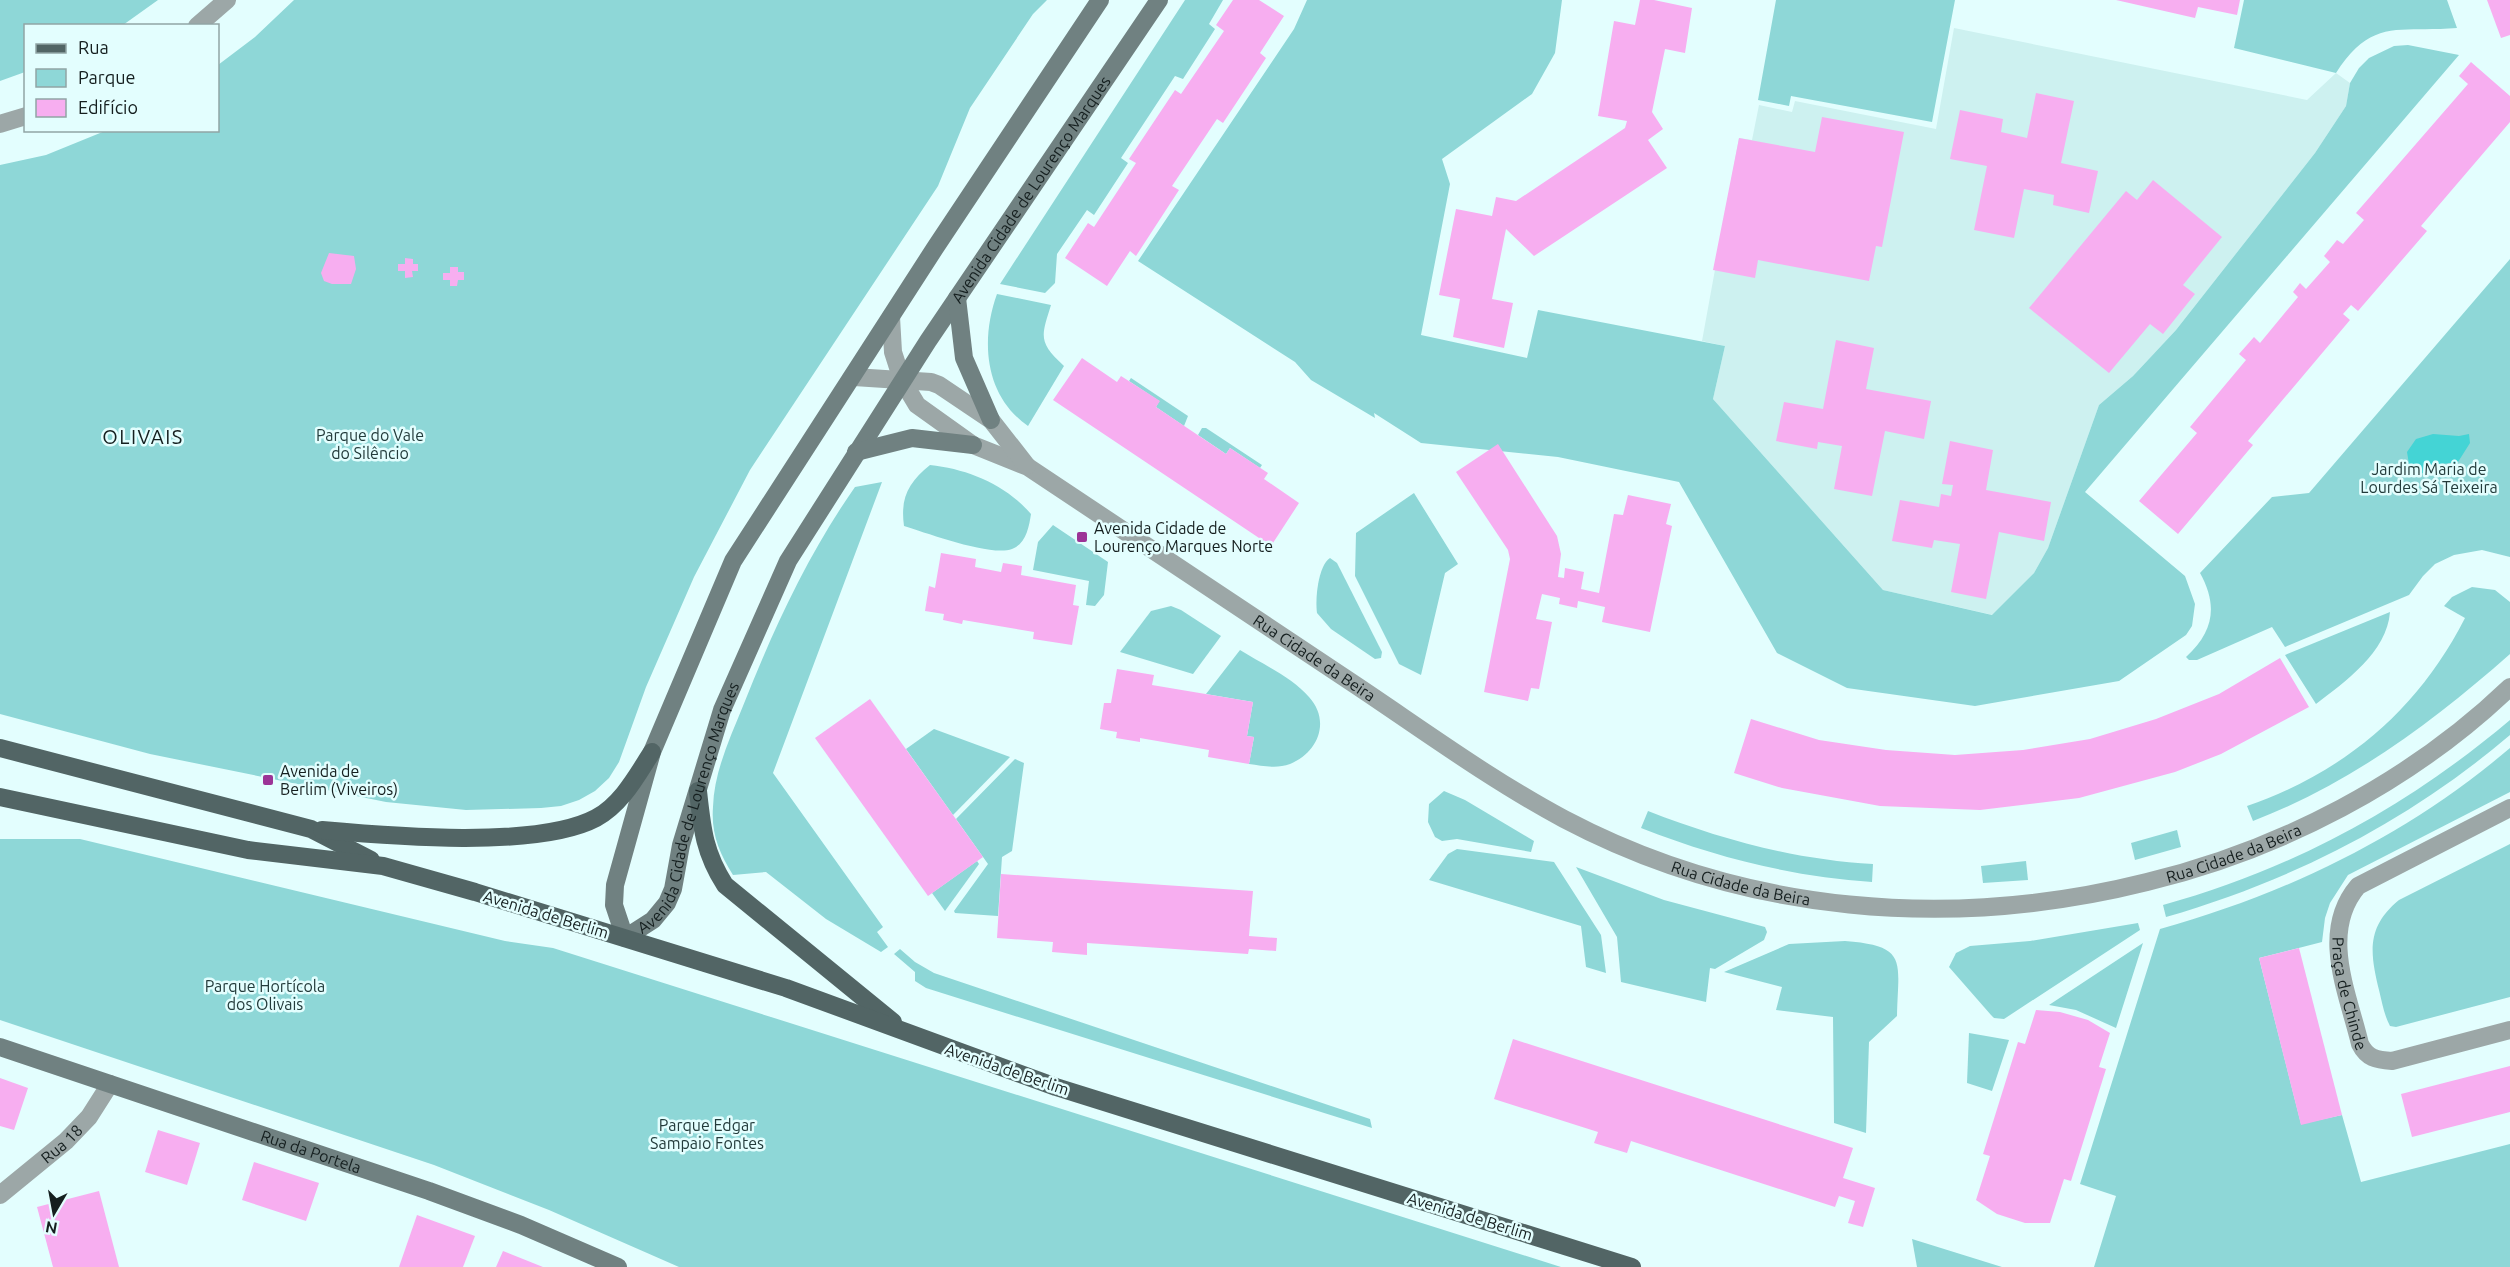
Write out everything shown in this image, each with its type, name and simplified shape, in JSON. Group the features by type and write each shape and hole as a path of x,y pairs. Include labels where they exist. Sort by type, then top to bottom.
{"main road":[{"name":"Avenida de Berlim","path":"0,748 311,829 383,866"},
{"path":"311,829 391,836 507,836 575,826 598,817 620,799 652,752"},
{"path":"698,791 703,838 712,865 725,885 906,1033"},
{"name":"Avenida de Berlim","path":"0,797 248,850 383,866 786,988 1056,1087 1632,1267"}],"street":[{"path":"199,24 227,0"},
{"name":"Avenida Cidade de Lourenço Marques","path":"1100,0 891,317 734,561 652,752 615,885 614,905 625,938 653,920 667,903 674,889 681,845 722,710 788,561 902,380 1159,0"},
{"path":"0,124 24,117"},
{"path":"957,298 964,358 991,420"},
{"path":"891,317 893,352 902,380 917,405 973,445"},
{"name":"Rua Cidade da Beira","path":"854,377 931,382 991,420 1028,467"},
{"path":"856,452 912,438 973,445"},
{"name":"Rua Cidade da Beira","path":"973,445 1028,467 1505,785 1567,820 1675,867 1732,884 1826,902 1910,910 1969,910 2029,905 2088,896 2178,875 2256,847 2350,803 2403,771 2454,735 2510,687"},
{"name":"Praça de Chinde","path":"2510,808 2358,886 2343,908 2336,944 2360,1044 2364,1053 2372,1058 2391,1061 2510,1030"},
{"name":"Rua da Portela","path":"0,1047 429,1191 521,1225 618,1267"},
{"name":"Rua 18","path":"0,1195 66,1141 89,1117 110,1084"}],"shaded area":[{"path":"1954,28 2307,100 2336,73 2350,83 2346,106 2315,153 2176,330 2133,376 2099,405 2048,548 2034,573 1993,615 1883,590 1713,399 1725,346 1702,341 1739,138 1752,140 1759,105 1792,112 1795,101 1936,129"},
{"path":"2433,434 2459,436 2469,434 2470,443 2458,462 2441,464 2430,472 2422,473 2409,464 2407,452 2416,439"}],"green space":[{"path":"0,0 158,0 124,24 24,24 24,72 0,81"},
{"name":"Parque do Vale do Silêncio","path":"294,0 1047,0 1033,14 970,108 938,186 750,470 694,577 646,687 619,762 609,778 595,791 579,800 561,806 541,808 466,810 386,802 150,754 0,714 0,165 46,155 103,132 219,132 219,64 255,37"},
{"path":"1185,0 1223,0 1209,24 1215,29 1183,79 1175,76 1121,158 1128,163 1094,215 1087,210 1057,254 1055,283 1045,293 1000,284"},
{"path":"1307,0 1562,0 1555,53 1532,94 1442,159 1450,184 1421,335 1527,358 1538,310 1725,346 1713,399 1883,590 1992,615 2034,573 2048,548 2099,405 2133,376 2176,330 2315,153 2346,106 2350,83 2359,68 2369,58 2394,46 2408,45 2459,55 2085,492 2185,576 2195,604 2192,626 2186,635 2119,681 1975,706 1847,688 1777,653 1679,482 1558,457 1421,443 1374,413 1375,418 1311,380 1295,362 1138,261 1294,29"},
{"path":"1776,0 1955,0 1932,122 1791,96 1789,106 1758,100"},
{"path":"2244,0 2447,0 2457,28 2404,29 2375,35 2349,55 2336,73 2234,48"},
{"name":"Jardim Maria de Lourdes Sá Teixeira","path":"2510,259 2510,557 2482,550 2454,555 2435,564 2409,595 2285,647 2272,627 2197,660 2189,660 2186,657 2203,638 2210,618 2209,596 2200,573 2272,497 2309,493"},
{"path":"997,294 1051,305 1044,338 1050,351 1064,366 1028,426 1014,414 1003,399 990,366 989,330"},
{"path":"1131,378 1188,416 1184,426 1156,407 1159,401 1129,381"},
{"path":"1202,428 1206,428 1262,465 1260,468 1230,448 1226,454 1198,435"},
{"path":"930,465 958,470 985,480 1021,504 1031,514 1028,529 1021,543 1012,549 990,550 904,526 905,498 911,484"},
{"path":"882,482 773,773 883,927 877,932 888,947 881,952 826,919 766,872 733,875 717,843 713,816 716,781 724,755 767,649 793,593 822,539 855,487"},
{"path":"1414,493 1458,564 1445,573 1421,675 1399,664 1355,576 1356,533"},
{"path":"1053,525 1108,562 1104,595 1095,606 1086,605 1089,581 1033,570 1038,542"},
{"path":"1330,558 1337,563 1382,652 1381,658 1375,659 1331,629 1317,613 1316,600 1320,575"},
{"path":"2472,587 2495,590 2510,602 2510,654 2451,704 2357,770 2289,806 2253,821 2247,806 2283,792 2347,756 2401,709 2425,681 2465,618 2444,606 2452,597"},
{"path":"1171,606 1221,636 1193,674 1120,652 1151,611"},
{"path":"2390,612 2387,627 2373,653 2351,676 2316,704 2285,655"},
{"path":"1240,650 1294,683 1316,706 1320,726 1314,744 1300,759 1290,764 1275,767 1249,764 1254,737 1247,736 1253,702 1206,694"},
{"path":"2510,720 2510,735 2432,795 2391,821 2304,866 2260,885 2166,917 2163,905 2258,873 2347,832 2431,781"},
{"path":"934,729 1010,757 953,815 906,749"},
{"path":"2510,748 2510,792 2348,875 2330,903 2325,918 2322,942 2259,958 2301,1124 2342,1115 2361,1182 2510,1144 2510,1267 2094,1267 2116,1196 2080,1184 2160,929 2255,898 2345,858 2430,808"},
{"path":"1015,759 1024,763 1012,851 1002,857 998,916 955,913 954,911 988,864 956,819"},
{"path":"1444,791 1465,800 1534,841 1531,852 1457,839 1442,841 1435,837 1428,822 1429,804"},
{"path":"1648,811 1703,831 1787,853 1873,864 1872,882 1813,876 1726,857 1697,848 1641,828"},
{"path":"2177,830 2181,847 2135,860 2131,843"},
{"name":"Parque Edgar Sampaio Fontes","path":"0,839 80,839 505,941 553,948 1561,1267 679,1267 549,1210 434,1165 0,1020"},
{"path":"2510,844 2510,997 2396,1027 2390,1026 2383,1008 2374,964 2373,941 2381,920 2399,900"},
{"path":"1457,849 1554,862 1601,935 1606,973 1586,967 1581,926 1429,880 1448,854"},
{"path":"977,861 979,864 945,911 932,893"},
{"path":"2026,861 2028,880 1983,883 1981,866"},
{"path":"1576,867 1664,900 1765,927 1767,932 1764,940 1715,969 1710,968 1706,1002 1621,982 1617,937"},
{"path":"2138,923 2140,930 2004,1019 1994,1018 1949,967 1956,953 1970,946 2030,941"},
{"path":"1845,941 1866,943 1890,952 1898,969 1897,1016 1869,1042 1866,1133 1834,1123 1833,1017 1776,1010 1782,987 1724,972 1789,944"},
{"path":"2143,943 2116,1028 2076,1010 2049,1005"},
{"path":"900,949 915,962 934,973 1370,1119 1372,1128 926,988 915,981 915,972 894,954"},
{"path":"1969,1033 2009,1040 1992,1091 1967,1083"},
{"path":"1912,1239 2002,1267 1917,1267"}],"building":[{"path":"1233,0 1259,0 1284,16 1260,53 1266,58 1223,123 1217,119 1172,186 1179,190 1136,256 1130,251 1107,286 1065,258 1088,223 1094,227 1136,163 1129,159 1175,90 1181,94 1224,31 1216,25"},
{"path":"1640,0 1654,0 1692,8 1685,53 1665,49 1652,112 1663,129 1648,140 1667,168 1534,256 1506,229 1492,299 1513,303 1504,348 1453,337 1460,299 1439,295 1456,209 1492,216 1496,197 1516,201 1625,128 1627,121 1598,116 1614,21 1635,25"},
{"path":"2116,0 2240,0 2237,15 2198,7 2195,18"},
{"path":"2487,0 2510,0 2510,35 2501,38"},
{"path":"2471,62 2510,96 2510,122 2421,226 2427,231 2358,311 2351,305 2343,314 2350,320 2248,441 2253,445 2178,534 2139,501 2197,433 2190,427 2246,360 2239,354 2254,337 2260,343 2298,297 2293,292 2300,283 2306,289 2330,262 2324,256 2337,240 2343,244 2364,220 2356,213 2468,84 2459,76"},
{"path":"2036,93 2074,101 2061,163 2098,171 2089,213 2053,205 2054,195 2024,189 2014,238 1974,230 1987,166 1950,159 1960,110 2003,119 2001,132 2027,138"},
{"path":"1822,117 1904,132 1882,247 1876,246 1869,281 1758,260 1755,278 1713,270 1739,138 1815,152"},
{"path":"2153,180 2222,237 2183,285 2195,294 2163,334 2150,324 2109,373 2029,308 2126,191 2137,200"},
{"path":"329,253 354,256 356,269 351,284 332,284 324,281 321,273"},
{"path":"405,258 413,259 413,264 418,264 418,271 412,271 413,277 405,278 405,271 398,271 398,264 405,264"},
{"path":"450,267 458,267 458,272 464,272 464,280 458,280 457,286 450,286 450,280 443,280 443,273 450,273"},
{"path":"1836,340 1874,348 1866,389 1931,401 1924,439 1885,431 1872,496 1834,489 1842,446 1818,442 1817,449 1776,441 1784,402 1823,409"},
{"path":"1082,358 1117,382 1121,376 1160,401 1156,407 1226,454 1230,448 1268,473 1264,479 1299,503 1271,546 1053,400"},
{"path":"1950,441 1993,450 1986,490 2051,502 2044,541 1999,532 1986,599 1951,592 1960,544 1934,540 1932,548 1892,541 1900,500 1939,507 1941,494 1951,496 1953,485 1942,484"},
{"path":"1498,444 1557,536 1561,554 1558,577 1564,578 1565,568 1584,572 1581,589 1599,593 1614,514 1623,515 1628,495 1671,504 1666,524 1672,526 1650,632 1602,622 1605,607 1578,601 1577,608 1559,604 1560,598 1542,594 1536,619 1552,622 1539,689 1531,688 1528,701 1484,692 1510,559 1508,550 1456,472"},
{"path":"941,553 976,559 975,567 1001,572 1003,563 1022,566 1021,575 1076,585 1073,605 1079,606 1072,645 1033,639 1034,632 963,620 962,624 943,620 944,614 925,611 929,586 935,588"},
{"path":"2280,658 2309,707 2221,754 2175,772 2079,798 1980,810 1880,806 1782,788 1734,773 1751,719 1819,740 1886,750 1955,755 2023,750 2090,739 2156,719 2219,694"},
{"path":"1117,669 1154,675 1152,685 1253,702 1247,736 1254,737 1249,764 1208,757 1209,750 1140,738 1140,742 1116,738 1117,732 1100,729 1104,703 1111,703"},
{"path":"870,699 983,857 928,896 815,738"},
{"path":"1001,874 1253,891 1249,936 1277,938 1276,951 1249,949 1248,954 1087,943 1087,955 1052,952 1053,942 997,938"},
{"path":"2299,948 2342,1115 2301,1125 2259,958"},
{"path":"2036,1010 2060,1012 2088,1020 2110,1033 2099,1067 2106,1069 2071,1181 2064,1179 2050,1223 2025,1223 1997,1214 1976,1200 1990,1156 1983,1154 2018,1042 2025,1044"},
{"path":"1513,1039 1853,1148 1843,1178 1875,1188 1863,1227 1848,1223 1855,1201 1839,1196 1835,1207 1631,1141 1627,1153 1594,1143 1598,1132 1494,1099"},
{"path":"2510,1066 2510,1112 2412,1137 2401,1094"},
{"path":"0,1078 28,1088 14,1130 0,1126"},
{"path":"158,1130 200,1143 187,1185 145,1172"},
{"path":"254,1162 319,1183 306,1221 242,1200"},
{"path":"99,1191 119,1267 53,1267 37,1207"},
{"path":"417,1215 475,1236 463,1267 399,1267"},
{"path":"503,1251 543,1267 496,1267"}],"place":[{"name":"Avenida Cidade de Lourenço Marques Norte","path":"1082,537"},
{"name":"Avenida de Berlim (Viveiros)","path":"268,780"}],"district":[{"name":"OLIVAIS","path":"143,436"}],"park label":[{"name":"Parque Hortícola dos Olivais","path":"265,995"}]}
